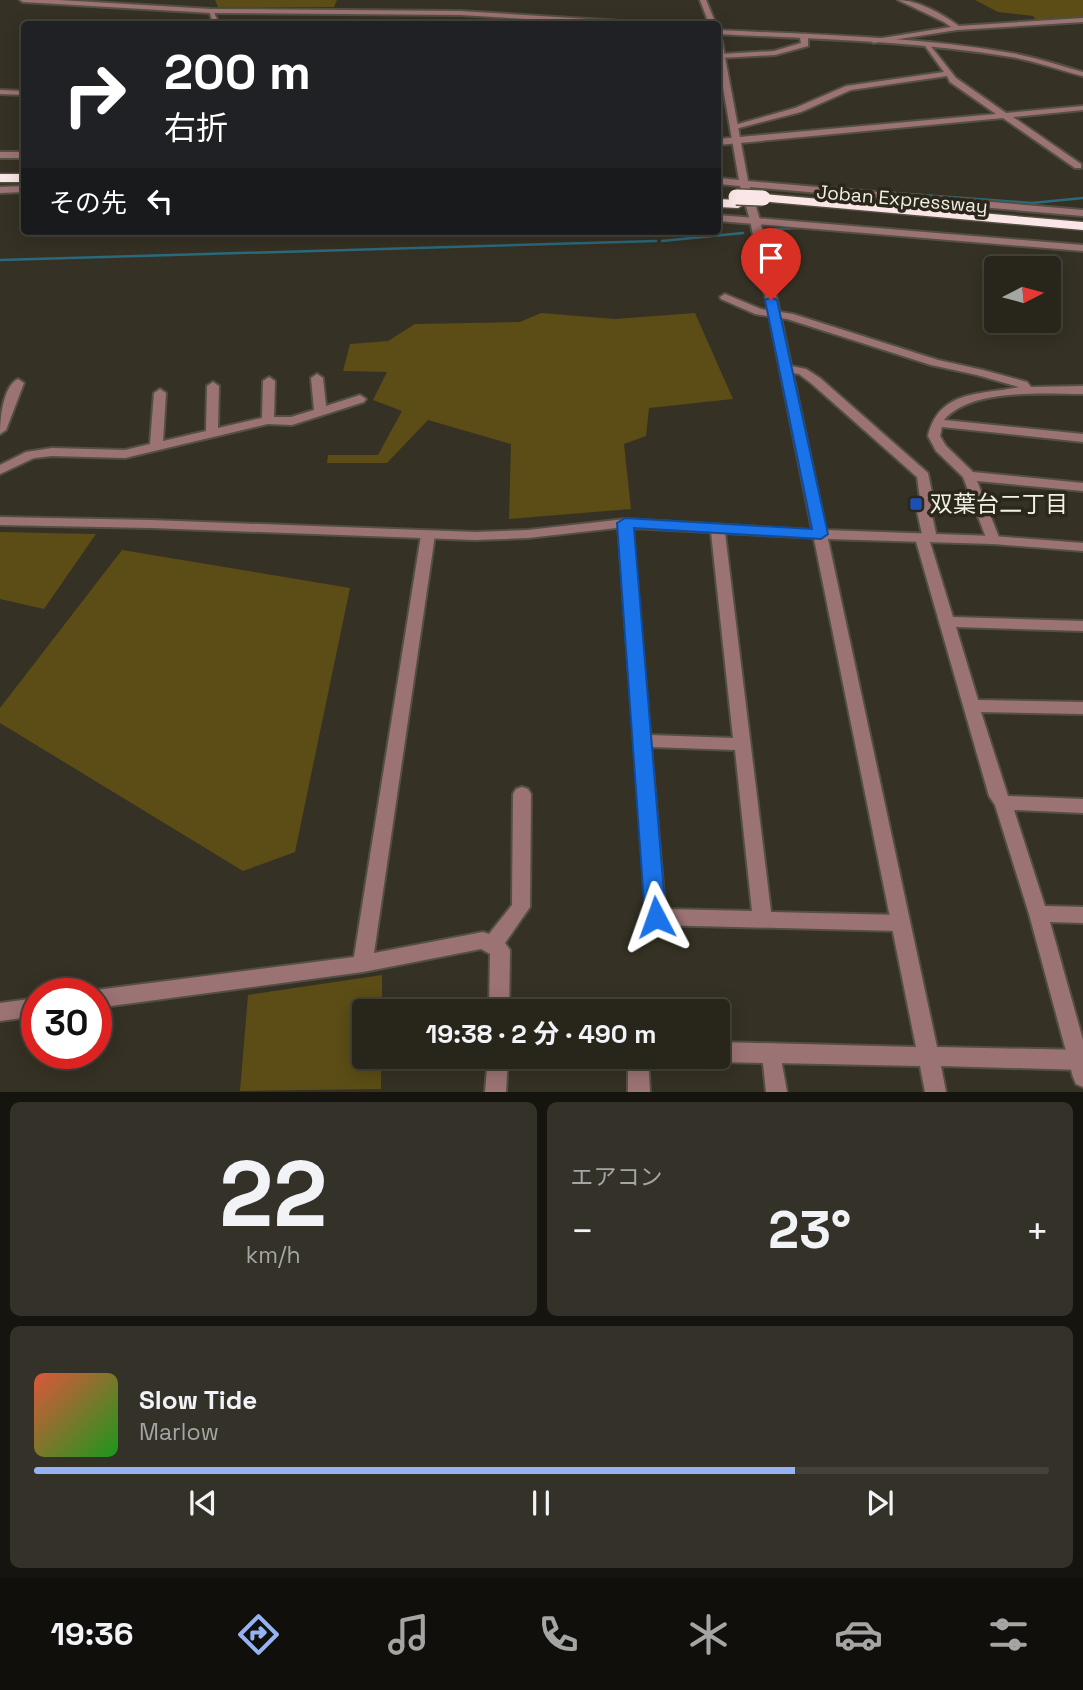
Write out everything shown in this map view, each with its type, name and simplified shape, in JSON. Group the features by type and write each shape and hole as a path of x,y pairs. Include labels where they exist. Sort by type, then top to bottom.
{"highway":[{"path":"0,170 21,170"},
{"path":"0,178 21,178"},
{"name":"Joban Expressway","path":"721,196 737,200 1083,226"},
{"name":"Joban Expressway","path":"721,203 737,200"},
{"name":"Joban Expressway","path":"763,202 1083,234"}],"street":[{"path":"23,0 211,11 460,13 589,21"},
{"path":"703,0 712,21"},
{"path":"901,0 947,20 957,28"},
{"path":"211,11 215,21"},
{"path":"876,41 957,28 1083,20"},
{"path":"721,32 876,41 1007,54 1083,74"},
{"path":"721,56 790,50 805,44 804,37"},
{"path":"929,46 947,74 1003,116 1078,166"},
{"path":"721,61 744,182 755,220 936,1091"},
{"path":"735,126 798,110 849,88 947,74"},
{"path":"0,92 21,93"},
{"path":"721,142 1083,108"},
{"path":"0,155 21,155"},
{"path":"721,181 1083,213"},
{"path":"0,190 21,189"},
{"path":"721,218 1083,248"},
{"path":"725,297 742,306 774,315 789,316 935,363 979,372 1023,386 1027,391"},
{"path":"730,1052 929,1057 1081,1066 1038,914 995,785 948,622 926,538 922,503 927,503 923,475 816,381 802,371 786,369"},
{"path":"317,378 320,412"},
{"path":"268,420 269,381"},
{"path":"0,430 18,383"},
{"path":"212,432 213,386"},
{"path":"993,540 969,476 941,448 934,436 941,416 951,408 990,394 1083,390"},
{"path":"156,446 160,393"},
{"path":"0,470 41,453 125,454 268,420 292,421 360,399"},
{"path":"937,424 1083,438"},
{"path":"969,476 1083,487"},
{"path":"0,521 428,535 528,534 625,523 993,540 1083,547"},
{"path":"625,523 656,917 900,923"},
{"path":"718,529 762,919"},
{"path":"363,964 428,535"},
{"path":"948,622 1083,625"},
{"path":"973,706 1083,708"},
{"path":"644,741 741,744"},
{"path":"492,945 521,907 522,794"},
{"path":"1003,803 1083,806"},
{"path":"1038,914 1083,915"},
{"path":"112,997 363,964 483,940 500,950 499,999"},
{"path":"0,1012 21,1009"},
{"path":"772,1054 776,1091"},
{"path":"495,1091 497,1069"},
{"path":"638,1069 639,1091"}],"shaded area":[{"path":"215,0 337,0 334,7 218,7"},
{"path":"975,0 1083,0 1083,19 1036,20 1033,16 998,12"},
{"path":"541,313 615,319 695,313 733,399 649,408 646,436 624,444 631,509 509,519 511,444 428,420 387,463 327,463 328,455 378,455 402,411 373,400 387,372 343,371 350,344 388,341 415,324 520,322"},
{"path":"0,532 96,534 44,609 0,599"},
{"path":"122,550 350,588 295,852 243,871 0,723 0,708"},
{"path":"382,975 382,999 352,999 352,1069 381,1069 381,1089 240,1091 248,995"}],"waterway":[{"path":"854,190 1032,203 1083,198"},
{"path":"770,230 808,227"},
{"path":"662,241 743,233"},
{"path":"0,260 656,241"}],"place":[{"name":"双葉台二丁目","path":"916,504"}],"route":[{"path":"656,917 625,523 821,534 771,300"}]}
